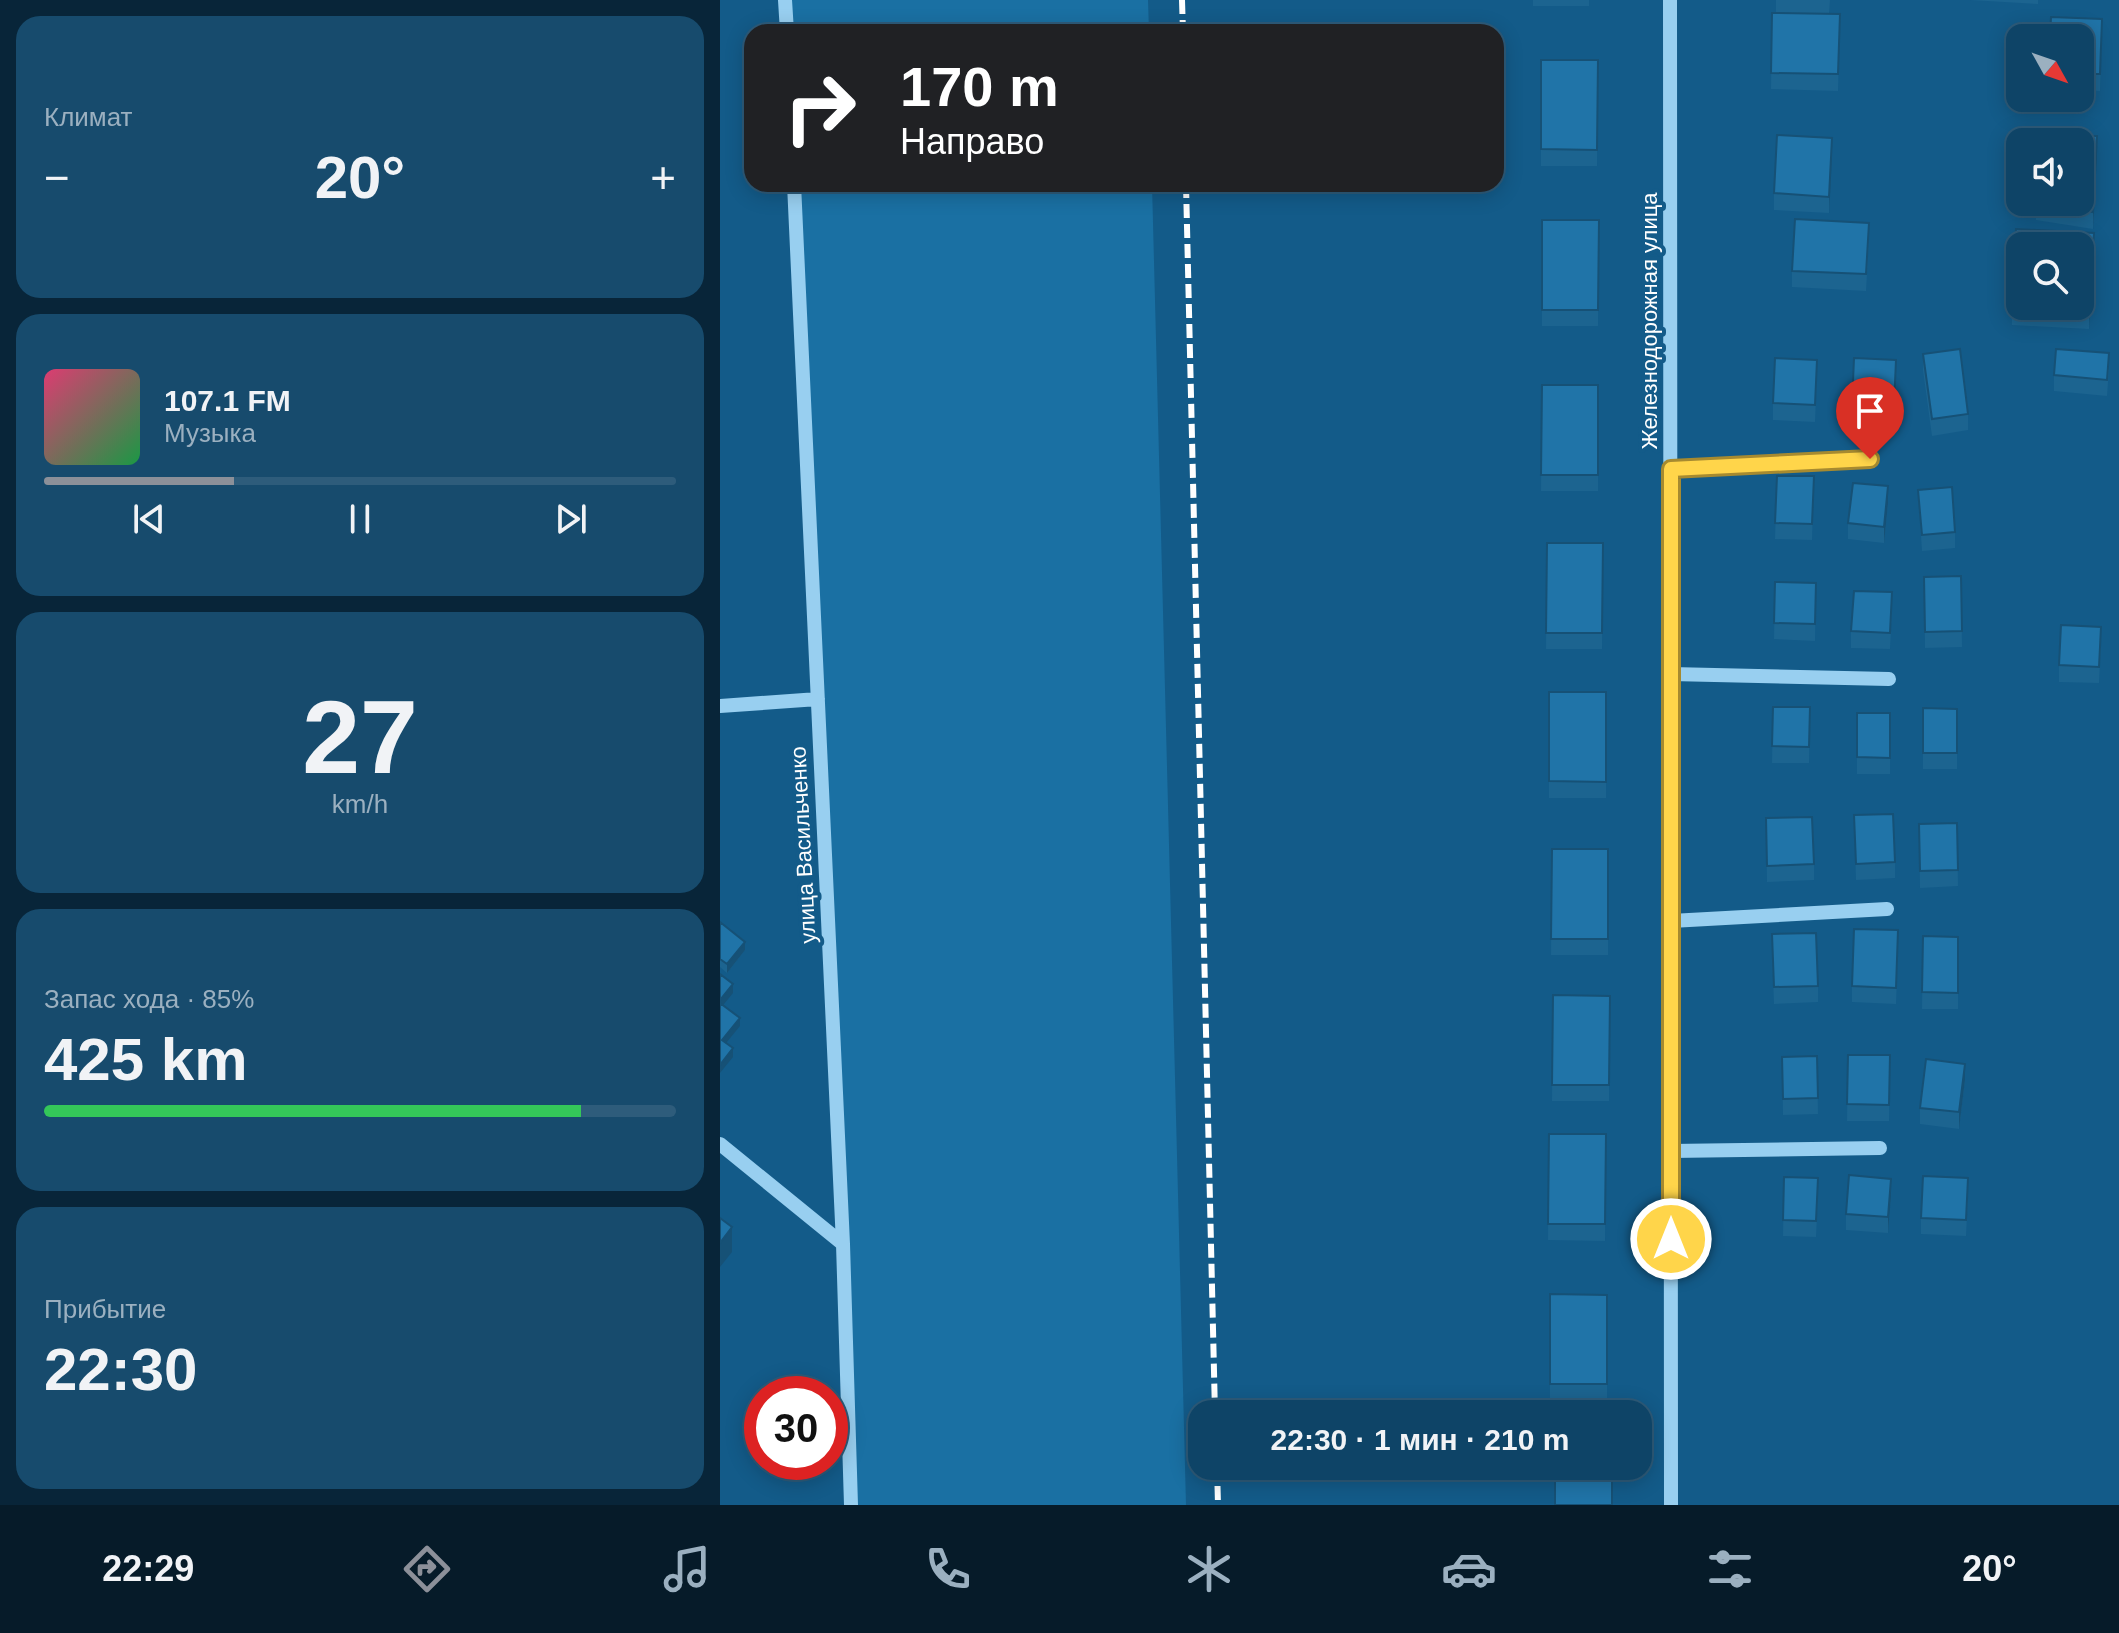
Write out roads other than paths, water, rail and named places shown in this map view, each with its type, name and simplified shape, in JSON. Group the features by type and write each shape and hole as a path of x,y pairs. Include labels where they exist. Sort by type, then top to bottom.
{"street":[{"path":"785,0 786,24"},
{"name":"Железнодорожная улица","path":"1670,0 1671,1505"},
{"name":"улица Васильченко","path":"794,192 843,1244 851,1505"},
{"path":"1671,469 1870,459"},
{"path":"1671,674 1889,679"},
{"path":"720,706 818,699"},
{"path":"1671,921 1887,909"},
{"path":"720,1144 843,1244"},
{"path":"1671,1151 1880,1148"}],"railway":[{"path":"1182,0 1183,24"},
{"path":"1186,192 1215,1400"},
{"path":"1217,1480 1218,1505"}]}
